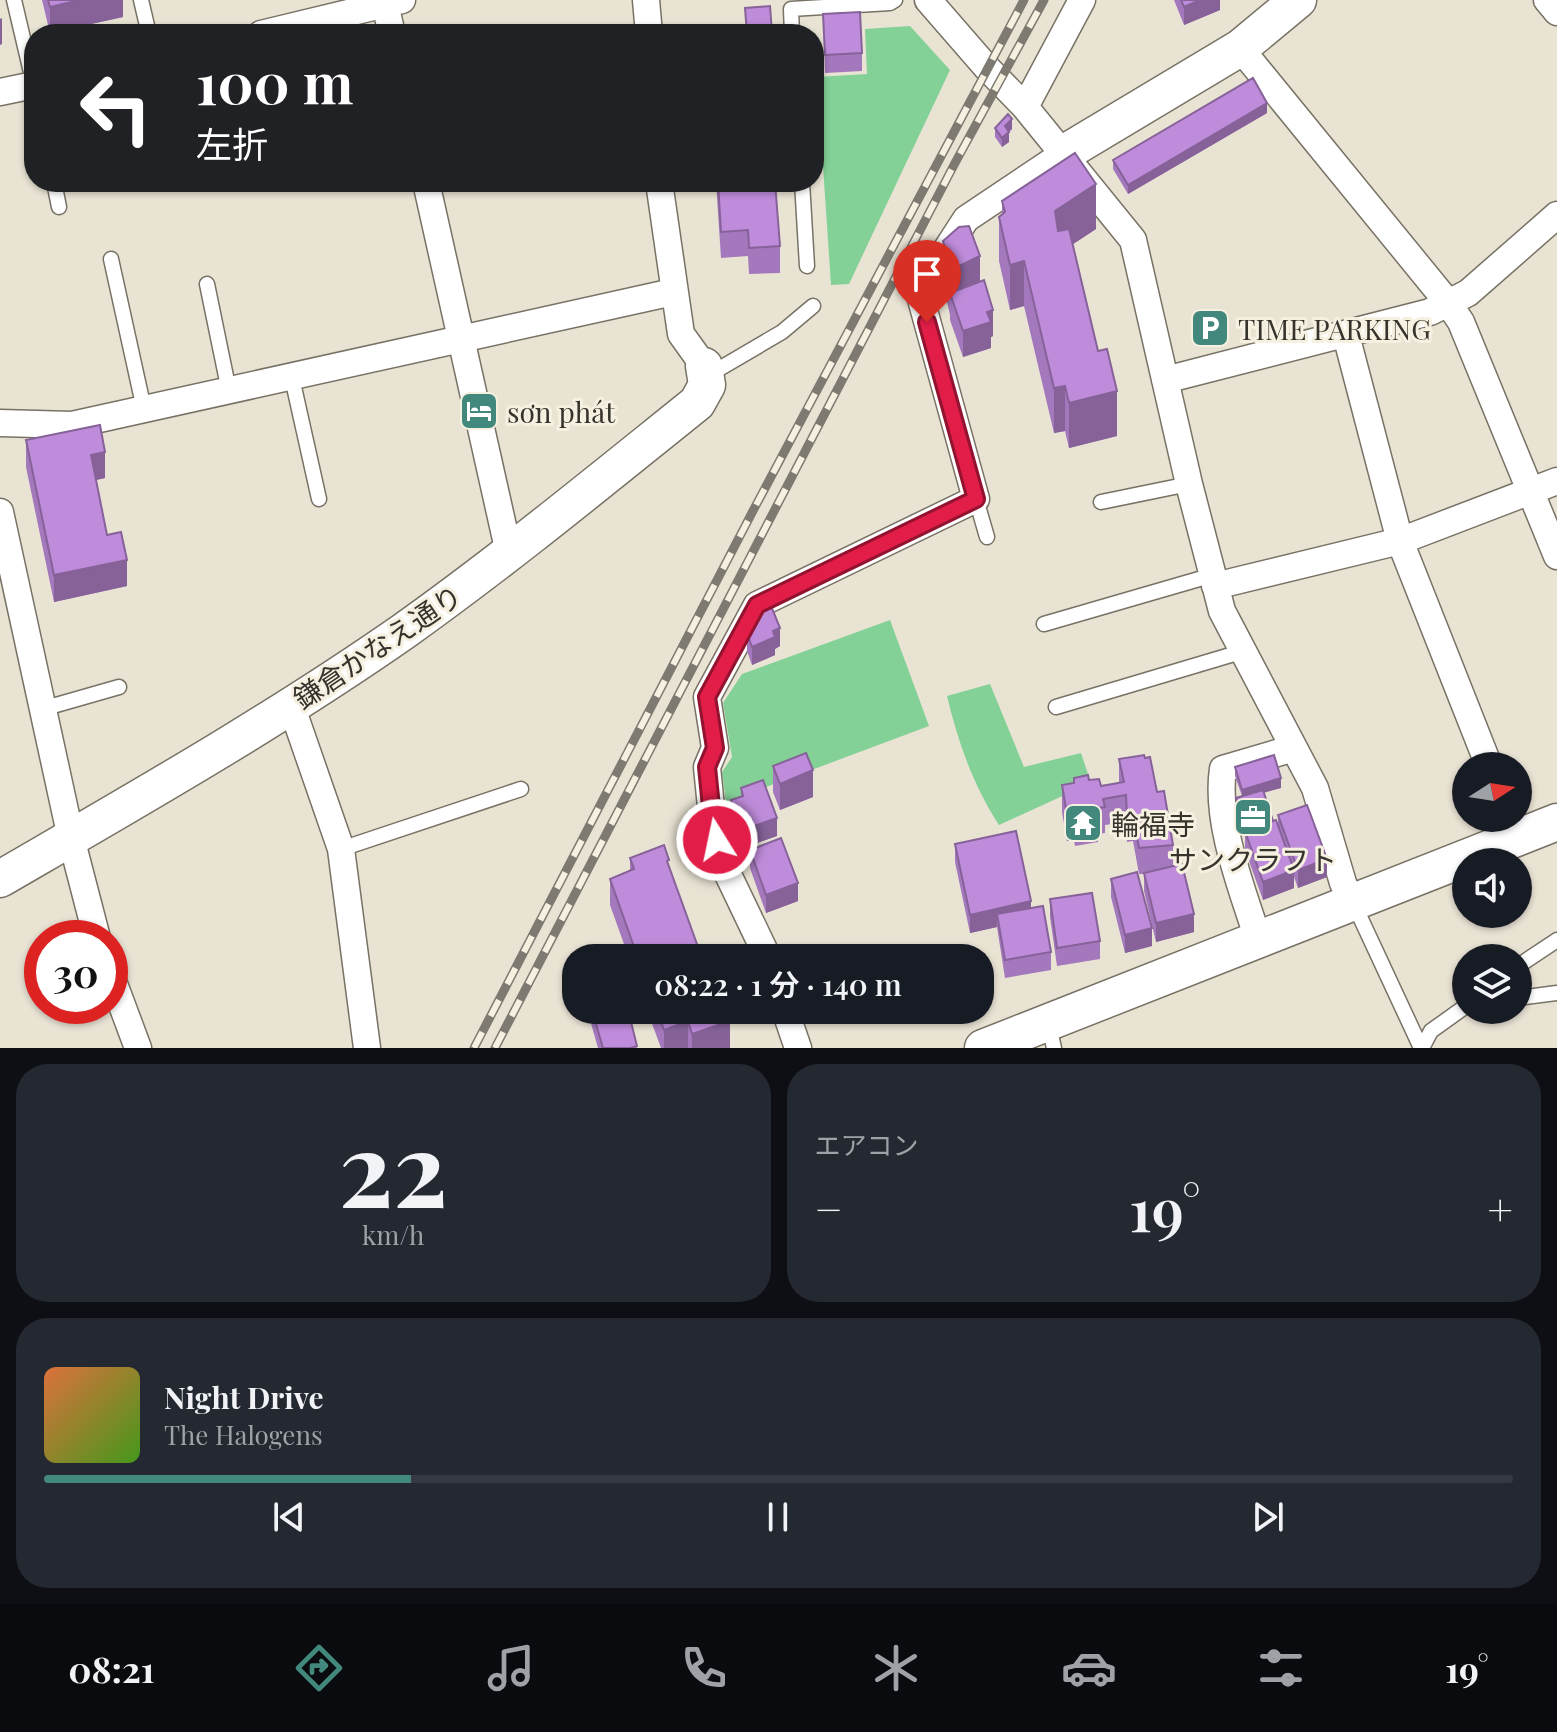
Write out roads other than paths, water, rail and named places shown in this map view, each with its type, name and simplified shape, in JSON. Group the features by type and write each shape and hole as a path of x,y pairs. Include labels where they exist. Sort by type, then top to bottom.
{"street":[{"path":"646,0 648,24"},
{"path":"928,0 1025,107 1133,240 1189,484 1222,611 1315,788 1343,883 1353,904"},
{"path":"1025,107 1082,0"},
{"path":"761,944 723,864 712,817 707,767 715,748 707,697 757,605 976,499 919,292 966,219 1063,154 1240,48 1298,0"},
{"path":"1547,0 1557,12"},
{"path":"300,24 390,1 391,24"},
{"path":"1240,48 1436,284 1461,322 1557,556"},
{"path":"0,92 24,87"},
{"path":"428,192 509,553"},
{"path":"660,192 681,334 705,371"},
{"path":"1165,380 1430,312 1468,293 1557,215"},
{"path":"0,423 72,425 673,292"},
{"path":"1346,335 1400,541 1483,752"},
{"name":"鎌倉かなえ通り","path":"0,879 291,705 404,631 509,553 697,403 707,385 705,371"},
{"path":"1214,581 1400,541 1557,481"},
{"path":"0,512 71,838 92,920"},
{"path":"291,705 341,849 367,1048"},
{"path":"1258,939 1231,855 1221,784 1223,769 1294,748"},
{"path":"1532,825 1557,822"},
{"path":"983,1048 1051,1035 1258,939 1353,904 1506,832"},
{"path":"128,1021 138,1048"},
{"path":"790,1024 798,1048"}],"lane":[{"path":"14,0 24,42"},
{"path":"141,0 147,24"},
{"path":"792,24 791,9 890,3 895,0"},
{"path":"56,192 59,207"},
{"path":"803,192 807,266"},
{"path":"111,259 144,409"},
{"path":"207,284 229,391"},
{"path":"705,371 782,332 813,306"},
{"path":"292,378 319,499"},
{"path":"1101,502 1189,484"},
{"path":"976,499 987,537"},
{"path":"1044,624 1214,581"},
{"path":"1056,707 1244,651"},
{"path":"42,709 119,687"},
{"path":"341,849 521,789"},
{"path":"1353,904 1422,1048"},
{"path":"1532,957 1557,940"},
{"path":"1532,996 1557,993"},
{"path":"1422,1048 1431,1031 1452,1016"}],"railway":[{"path":"474,1048 755,507 1024,0"},
{"path":"495,1048 955,163 1044,0"}],"place":[{"name":"TIME PARKING","path":"1210,328"},
{"name":"sơn phát","path":"479,411"},
{"name":"サンクラフト","path":"1253,817"},
{"name":"輪福寺","path":"1083,823"}]}
